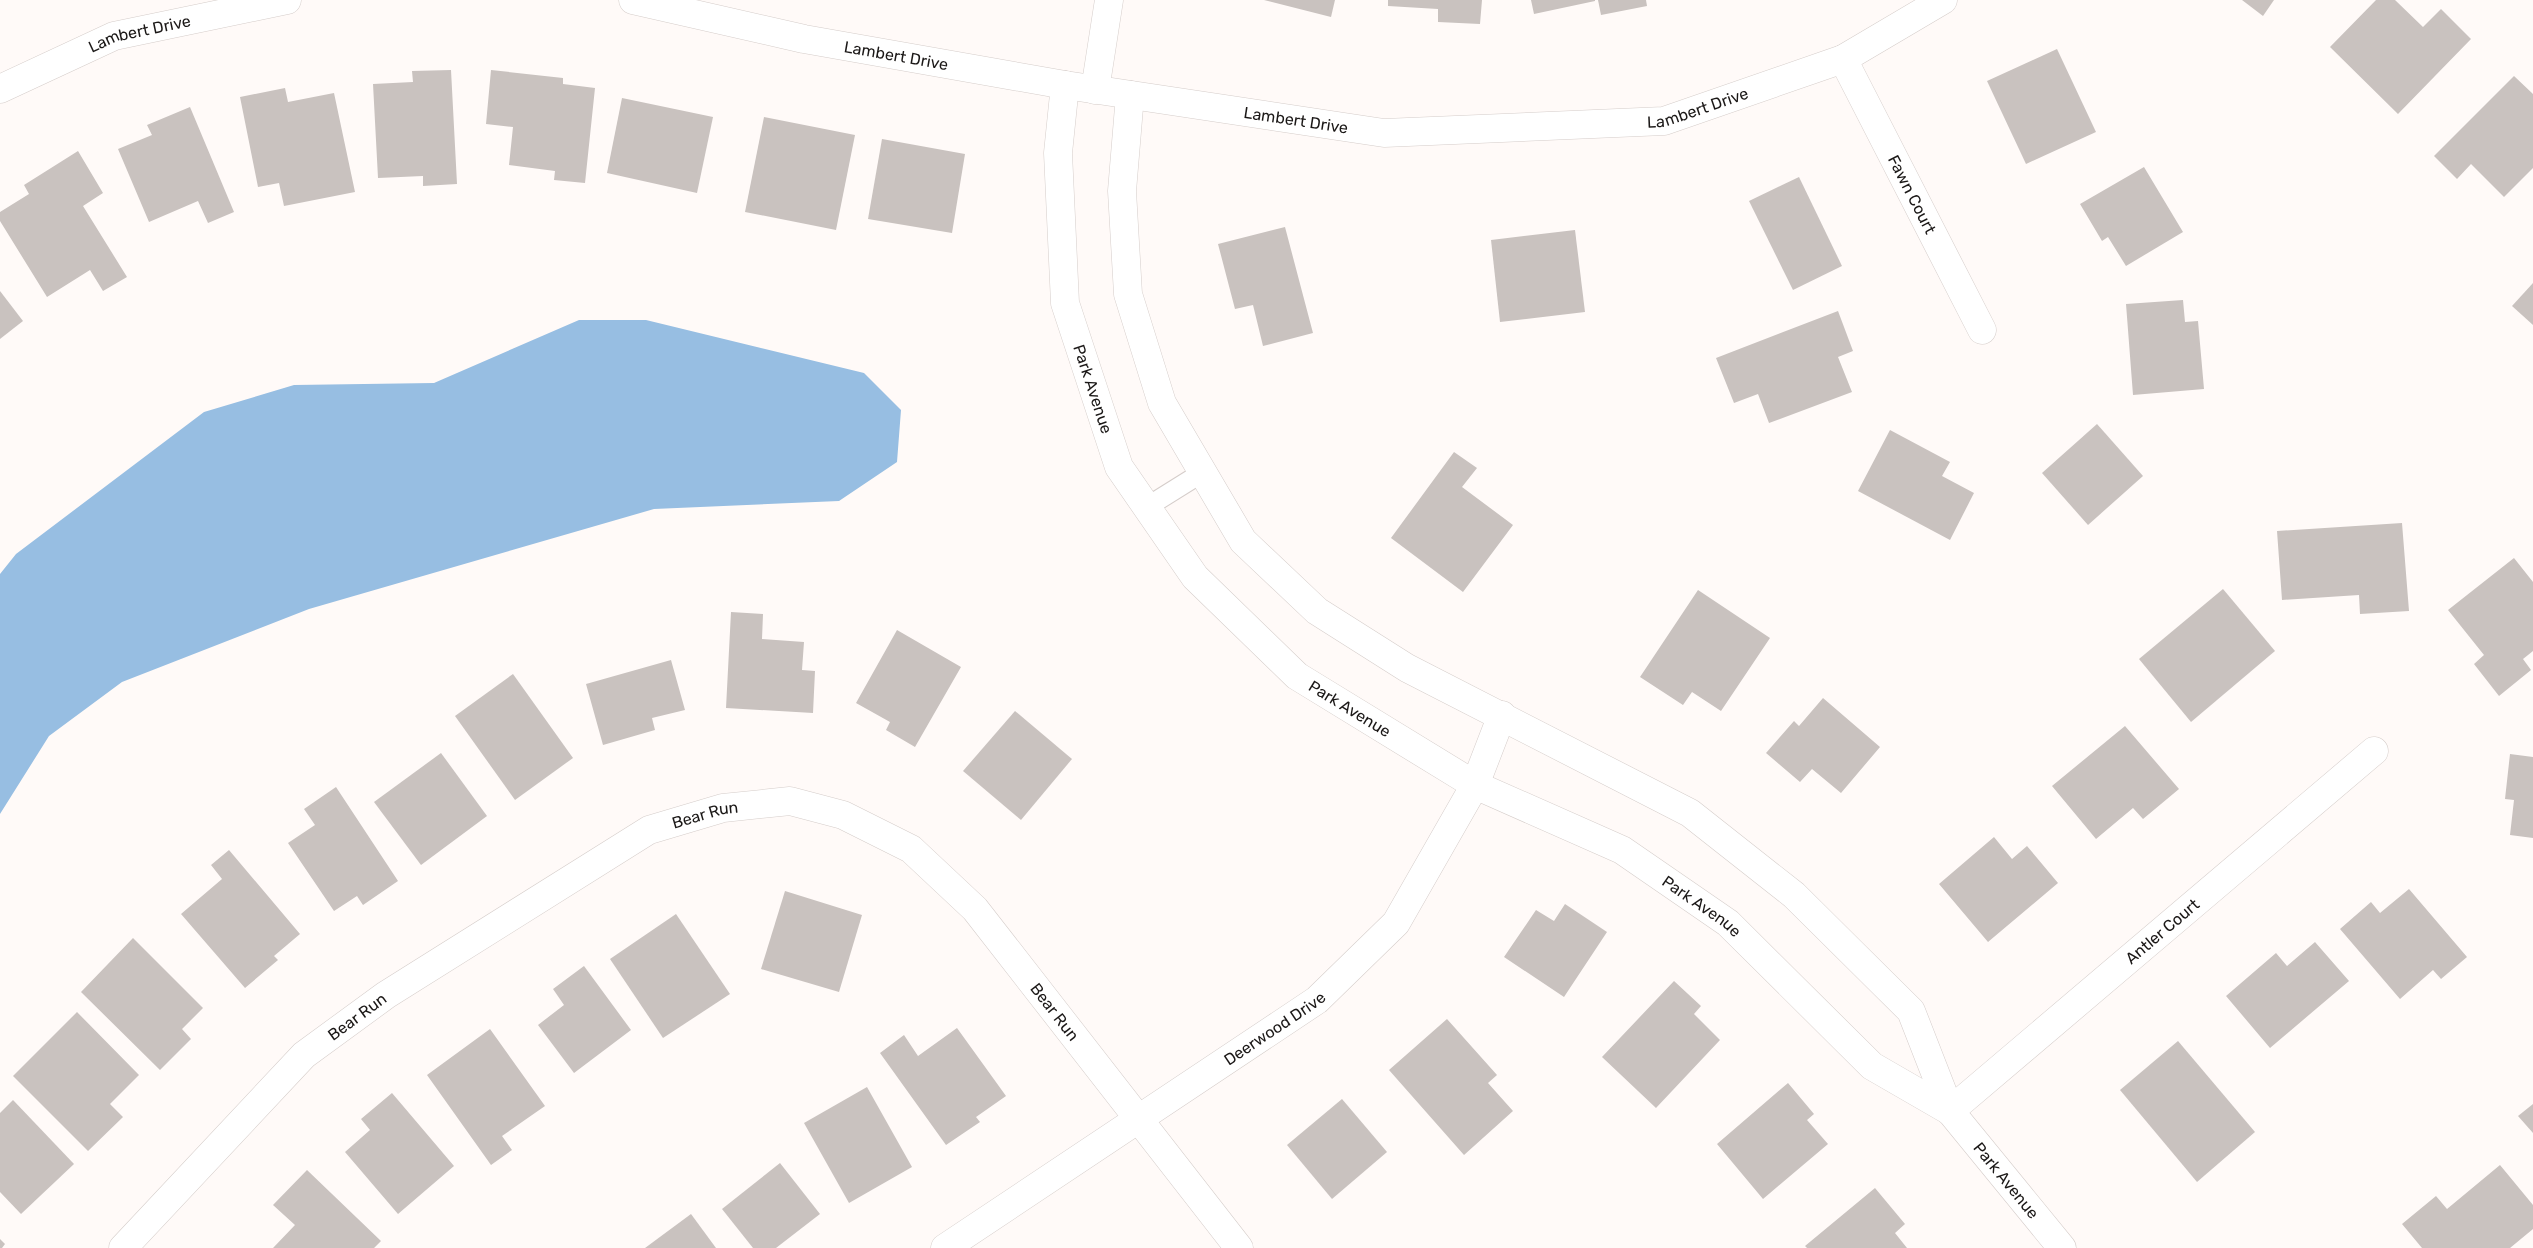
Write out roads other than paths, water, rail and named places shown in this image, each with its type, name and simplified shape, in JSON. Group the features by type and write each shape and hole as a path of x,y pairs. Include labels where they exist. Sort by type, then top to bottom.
{"street":[{"name":"Lambert Drive","path":"0,89 114,36 287,0"},
{"name":"Lambert Drive","path":"633,0 804,38 1065,85 1384,133 1664,121 1843,59 1943,0"},
{"path":"1095,90 1108,0"},
{"name":"Fawn Court","path":"1843,59 1982,330"},
{"name":"Park Avenue","path":"1065,85 1058,154 1065,303 1119,467 1195,577 1297,676 1475,785 1622,850 1728,923 1872,1066 1950,1111"},
{"name":"Park Avenue","path":"1130,96 1122,191 1128,294 1162,403 1243,541 1317,611 1407,668 1690,813 1794,895 1911,1011 1950,1111 2062,1248"},
{"name":"Deerwood Drive","path":"945,1248 1317,1000 1396,923 1475,785 1502,715"},
{"name":"Antler Court","path":"1950,1111 2374,752"},
{"name":"Bear Run","path":"123,1248 304,1055 386,995 649,830 723,808 790,801 843,815 911,849 974,909 1239,1248"}],"lane":[{"path":"1147,507 1203,472"}],"water":[{"path":"579,320 646,320 864,373 901,410 897,462 839,501 654,509 309,609 122,682 49,736 0,814 0,574 16,554 204,412 294,385 434,383"}]}
